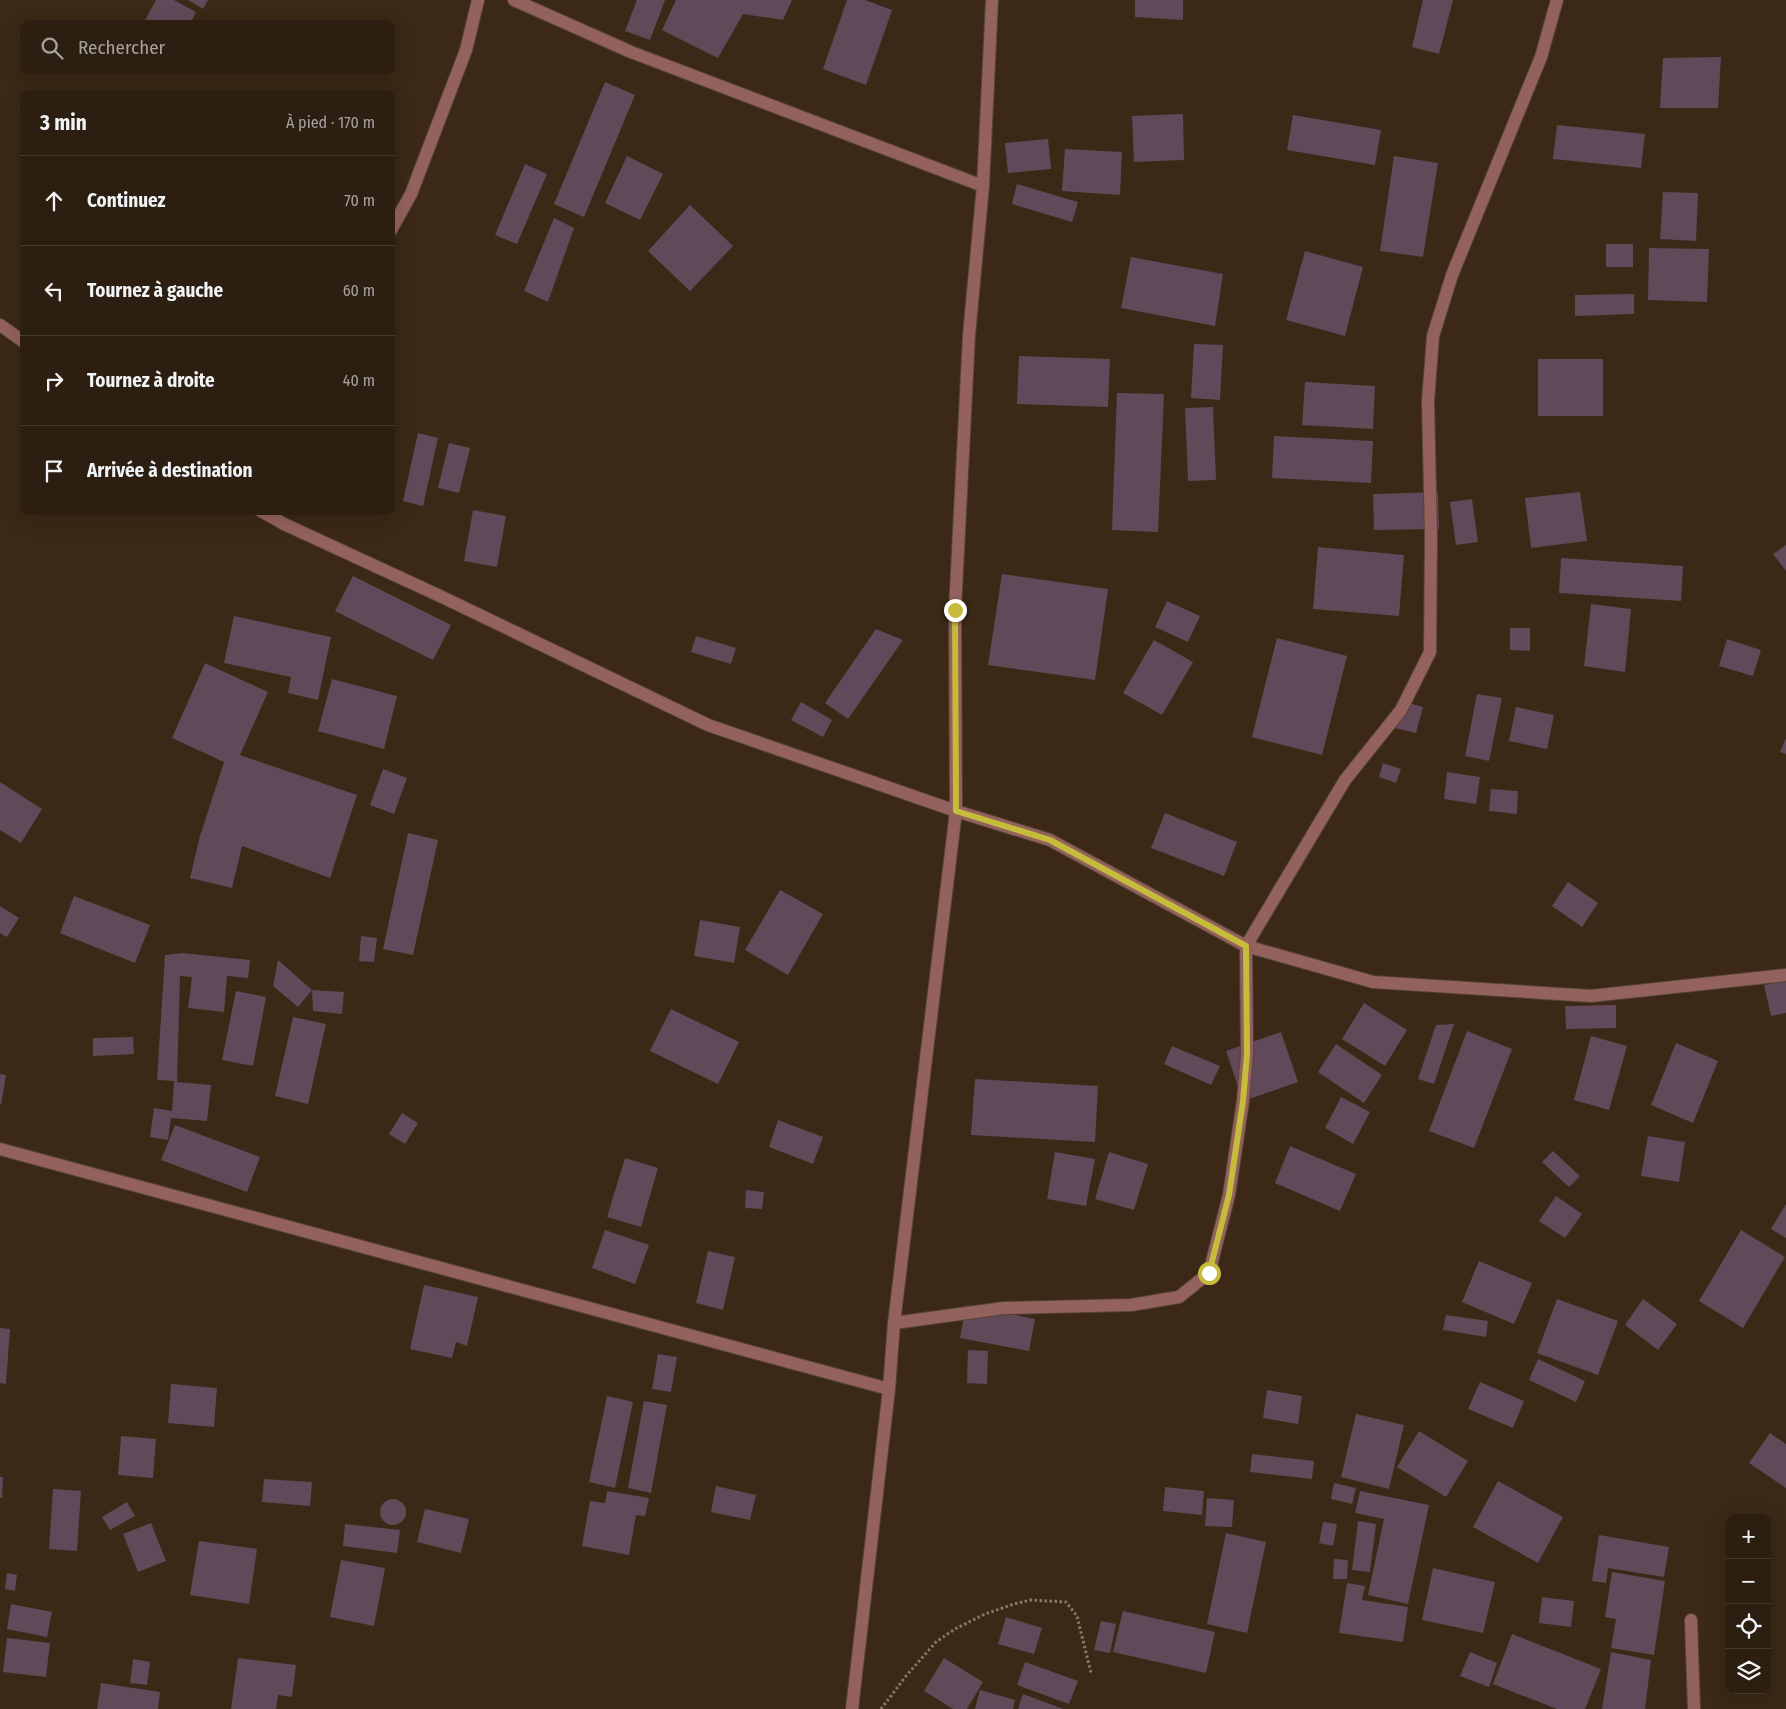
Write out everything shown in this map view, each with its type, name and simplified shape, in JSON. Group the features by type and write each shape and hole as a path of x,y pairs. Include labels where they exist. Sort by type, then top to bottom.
{"street":[{"path":"395,223 411,194 466,50 478,0"},
{"path":"514,0 631,52 983,186"},
{"path":"852,1709 889,1389 894,1323 956,811 955,610 969,335 983,186 992,0"},
{"path":"894,1323 1004,1308 1132,1306 1179,1297 1209,1273 1229,1195 1243,1101 1247,1054 1246,946 1345,780 1401,710 1430,652 1431,537 1428,401 1433,336 1452,275 1541,57 1557,0"},
{"path":"0,325 20,339"},
{"path":"268,515 708,725 956,811 1050,840 1246,946 1372,982 1591,996 1786,975"},
{"path":"0,1149 889,1389"},
{"path":"1691,1620 1694,1709"}],"path":[{"path":"881,1709 906,1676 936,1642 955,1629 985,1614 1031,1600 1066,1602 1077,1616 1091,1672"}],"building":[{"path":"156,0 174,0 196,12 192,20 145,20"},
{"path":"188,0 208,0 203,9"},
{"path":"637,0 665,0 650,40 625,31"},
{"path":"676,0 792,0 783,20 743,14 718,58 662,30"},
{"path":"847,0 865,0 892,10 866,85 823,69"},
{"path":"1135,0 1183,0 1183,20 1135,17"},
{"path":"1423,0 1453,0 1439,54 1412,47"},
{"path":"1721,57 1718,108 1660,108 1663,58"},
{"path":"605,82 635,95 584,217 554,204"},
{"path":"1183,114 1184,160 1134,162 1132,116"},
{"path":"1293,115 1381,130 1375,165 1287,150"},
{"path":"1557,125 1645,134 1641,168 1553,159"},
{"path":"1048,139 1051,169 1008,173 1005,143"},
{"path":"1065,149 1122,152 1120,195 1062,191"},
{"path":"627,156 663,174 640,220 605,203"},
{"path":"1394,156 1438,163 1423,257 1380,251"},
{"path":"525,164 547,174 517,244 495,235"},
{"path":"1017,184 1078,202 1072,222 1012,204"},
{"path":"1663,192 1698,193 1696,241 1660,239"},
{"path":"690,205 733,246 690,291 648,251"},
{"path":"554,218 574,228 548,302 524,291"},
{"path":"1606,244 1633,244 1633,267 1606,267"},
{"path":"1649,248 1709,249 1707,302 1648,300"},
{"path":"1305,251 1363,267 1345,336 1286,320"},
{"path":"1131,257 1223,274 1215,326 1121,308"},
{"path":"1634,294 1634,314 1575,316 1575,295"},
{"path":"1194,344 1223,345 1220,400 1191,398"},
{"path":"1019,356 1110,359 1108,407 1017,404"},
{"path":"1538,359 1603,359 1603,416 1538,416"},
{"path":"1305,382 1375,386 1373,429 1302,425"},
{"path":"1117,393 1164,394 1158,532 1112,530"},
{"path":"1213,407 1216,480 1188,481 1185,408"},
{"path":"418,433 438,438 423,506 403,501"},
{"path":"1274,436 1373,441 1371,483 1272,478"},
{"path":"449,443 470,448 459,493 438,488"},
{"path":"1438,492 1439,529 1374,530 1373,494"},
{"path":"1580,492 1587,541 1531,548 1525,498"},
{"path":"1472,499 1478,542 1456,545 1450,502"},
{"path":"473,510 506,516 497,567 464,561"},
{"path":"1786,545 1786,571 1773,554"},
{"path":"1318,547 1404,555 1399,616 1313,609"},
{"path":"1561,558 1683,566 1681,601 1559,593"},
{"path":"1002,574 1108,589 1095,680 988,665"},
{"path":"353,576 451,625 433,660 335,611"},
{"path":"1167,601 1200,616 1188,642 1155,627"},
{"path":"1591,604 1631,609 1625,672 1584,666"},
{"path":"234,616 331,637 318,700 288,693 291,677 224,663"},
{"path":"1510,628 1530,628 1530,651 1510,650"},
{"path":"876,629 903,640 848,719 825,703"},
{"path":"696,636 736,648 731,664 691,652"},
{"path":"1277,638 1347,656 1322,755 1252,737"},
{"path":"1727,639 1761,650 1753,676 1719,666"},
{"path":"1154,640 1193,662 1162,715 1123,693"},
{"path":"205,663 268,692 240,755 357,795 330,878 242,846 232,888 190,878 200,836 224,762 172,738"},
{"path":"332,679 397,696 384,749 318,731"},
{"path":"1477,694 1502,698 1489,761 1465,756"},
{"path":"1401,701 1423,707 1416,733 1394,728"},
{"path":"801,702 832,720 823,737 791,720"},
{"path":"1516,707 1554,715 1547,749 1509,741"},
{"path":"1786,738 1786,754 1780,752"},
{"path":"1383,763 1401,769 1396,783 1379,777"},
{"path":"383,769 407,778 394,814 370,805"},
{"path":"1447,772 1480,777 1476,804 1444,799"},
{"path":"0,782 42,809 21,843 0,830"},
{"path":"1491,789 1518,791 1517,814 1489,811"},
{"path":"1165,813 1237,842 1224,876 1151,848"},
{"path":"408,833 438,840 413,955 383,949"},
{"path":"1568,882 1598,903 1582,927 1552,906"},
{"path":"780,890 823,914 788,975 745,950"},
{"path":"74,896 150,925 135,963 60,933"},
{"path":"0,906 19,918 7,937 0,933"},
{"path":"700,920 740,927 734,963 694,956"},
{"path":"361,936 377,938 374,962 359,961"},
{"path":"182,953 250,960 248,978 227,976 224,1012 188,1008 192,977 180,976 177,1082 211,1085 207,1121 171,1118 168,1140 150,1137 154,1108 172,1111 174,1081 157,1080 165,955"},
{"path":"278,960 312,990 298,1007 273,986"},
{"path":"1786,980 1786,1013 1771,1016 1764,985"},
{"path":"312,990 344,992 342,1014 313,1011"},
{"path":"236,991 266,997 253,1066 222,1060"},
{"path":"1364,1003 1407,1030 1385,1066 1342,1039"},
{"path":"1616,1005 1616,1028 1566,1029 1565,1006"},
{"path":"671,1009 739,1042 718,1084 650,1051"},
{"path":"293,1017 326,1024 308,1104 275,1096"},
{"path":"1454,1024 1434,1084 1418,1079 1436,1025"},
{"path":"1467,1031 1512,1049 1474,1148 1429,1131"},
{"path":"1281,1032 1298,1082 1243,1101 1226,1051"},
{"path":"1591,1036 1627,1046 1609,1110 1574,1100"},
{"path":"133,1037 134,1054 93,1056 93,1038"},
{"path":"1676,1043 1718,1061 1693,1123 1651,1105"},
{"path":"1336,1044 1382,1075 1364,1103 1318,1072"},
{"path":"1172,1046 1220,1066 1211,1085 1164,1064"},
{"path":"0,1074 6,1075 1,1105 0,1104"},
{"path":"975,1079 1098,1086 1095,1142 971,1135"},
{"path":"1341,1097 1370,1112 1353,1144 1325,1128"},
{"path":"402,1113 418,1123 405,1144 389,1134"},
{"path":"778,1120 823,1137 813,1164 769,1147"},
{"path":"175,1125 260,1157 247,1192 161,1160"},
{"path":"1648,1136 1685,1142 1679,1182 1641,1176"},
{"path":"1290,1146 1356,1174 1340,1211 1275,1183"},
{"path":"1553,1151 1580,1176 1569,1187 1542,1162"},
{"path":"1055,1152 1095,1159 1086,1206 1047,1199"},
{"path":"1109,1152 1148,1164 1134,1210 1095,1199"},
{"path":"625,1158 658,1168 641,1227 607,1217"},
{"path":"746,1190 764,1192 762,1209 745,1208"},
{"path":"1556,1196 1582,1214 1565,1238 1539,1221"},
{"path":"1786,1204 1786,1238 1771,1229"},
{"path":"605,1230 649,1245 635,1284 592,1268"},
{"path":"1741,1230 1785,1257 1743,1328 1699,1301"},
{"path":"708,1251 735,1257 723,1310 696,1303"},
{"path":"1479,1261 1532,1283 1514,1324 1462,1302"},
{"path":"424,1285 478,1297 467,1346 456,1342 452,1358 410,1349"},
{"path":"1557,1299 1618,1321 1598,1375 1537,1353"},
{"path":"1643,1299 1677,1324 1658,1350 1625,1325"},
{"path":"966,1305 1035,1319 1029,1351 960,1338"},
{"path":"1446,1315 1488,1321 1486,1337 1443,1330"},
{"path":"0,1328 10,1329 6,1384 0,1383"},
{"path":"968,1350 988,1351 987,1384 967,1383"},
{"path":"658,1354 677,1357 671,1392 652,1389"},
{"path":"1538,1359 1585,1381 1576,1402 1529,1380"},
{"path":"1480,1382 1524,1401 1513,1428 1468,1409"},
{"path":"171,1384 217,1388 214,1427 168,1423"},
{"path":"1267,1390 1302,1396 1298,1424 1263,1418"},
{"path":"607,1396 633,1402 615,1488 589,1482"},
{"path":"644,1401 667,1405 651,1493 628,1488"},
{"path":"1356,1414 1404,1425 1389,1489 1341,1477"},
{"path":"1419,1431 1468,1461 1446,1497 1397,1467"},
{"path":"1770,1433 1786,1444 1786,1488 1749,1463"},
{"path":"121,1436 156,1439 153,1478 118,1475"},
{"path":"1252,1454 1314,1461 1312,1479 1250,1472"},
{"path":"0,1477 3,1477 2,1498 0,1498"},
{"path":"264,1479 312,1482 310,1506 262,1502"},
{"path":"1498,1481 1563,1517 1538,1563 1473,1527"},
{"path":"1334,1483 1356,1488 1352,1504 1331,1499"},
{"path":"716,1486 756,1495 750,1520 711,1512"},
{"path":"1165,1487 1204,1491 1202,1515 1163,1511"},
{"path":"53,1489 81,1491 77,1551 49,1549"},
{"path":"607,1491 649,1498 645,1516 636,1515 629,1555 582,1546 590,1501 605,1503"},
{"path":"1360,1491 1429,1505 1408,1604 1368,1595 1384,1519 1355,1513"},
{"path":"1207,1498 1234,1500 1232,1527 1205,1526"},
{"path":"393,1499 402,1503 406,1512 402,1521 393,1525 384,1521 380,1512 384,1503"},
{"path":"127,1502 135,1516 110,1530 102,1517"},
{"path":"425,1509 469,1519 461,1553 417,1542"},
{"path":"1358,1521 1376,1524 1370,1572 1352,1570"},
{"path":"1323,1522 1337,1524 1333,1546 1319,1543"},
{"path":"151,1523 166,1561 138,1572 123,1534"},
{"path":"345,1524 400,1530 397,1553 343,1546"},
{"path":"1226,1533 1266,1542 1247,1633 1207,1624"},
{"path":"1599,1535 1669,1547 1664,1577 1608,1568 1606,1583 1592,1581"},
{"path":"199,1541 257,1549 249,1604 190,1595"},
{"path":"1334,1559 1348,1560 1347,1579 1333,1579"},
{"path":"341,1560 385,1568 374,1626 330,1617"},
{"path":"1433,1568 1495,1582 1483,1633 1422,1620"},
{"path":"1612,1572 1665,1581 1654,1655 1611,1648 1616,1619 1605,1617"},
{"path":"7,1573 17,1575 15,1591 5,1589"},
{"path":"1347,1583 1365,1586 1362,1600 1408,1607 1403,1642 1339,1633"},
{"path":"1542,1597 1574,1601 1571,1627 1539,1623"},
{"path":"11,1604 52,1612 47,1637 7,1629"},
{"path":"1123,1611 1215,1632 1206,1673 1113,1652"},
{"path":"1006,1617 1042,1628 1034,1654 998,1644"},
{"path":"1101,1621 1116,1624 1110,1653 1094,1650"},
{"path":"1512,1634 1601,1669 1585,1709 1557,1709 1493,1684"},
{"path":"7,1638 50,1643 46,1677 3,1672"},
{"path":"1470,1652 1497,1663 1489,1687 1460,1676"},
{"path":"1611,1652 1651,1660 1645,1709 1602,1709"},
{"path":"238,1658 296,1665 292,1697 278,1695 276,1709 231,1709"},
{"path":"944,1658 983,1682 967,1709 953,1709 924,1691"},
{"path":"133,1659 150,1662 147,1685 130,1683"},
{"path":"1025,1662 1078,1681 1069,1704 1017,1685"},
{"path":"101,1683 160,1692 158,1709 97,1709"},
{"path":"980,1690 1015,1700 1013,1709 975,1709"},
{"path":"1023,1694 1063,1709 1018,1709"}],"route":[{"path":"955,610 956,811 1050,840 1246,946 1247,1054 1243,1101 1229,1195 1209,1273"}]}
